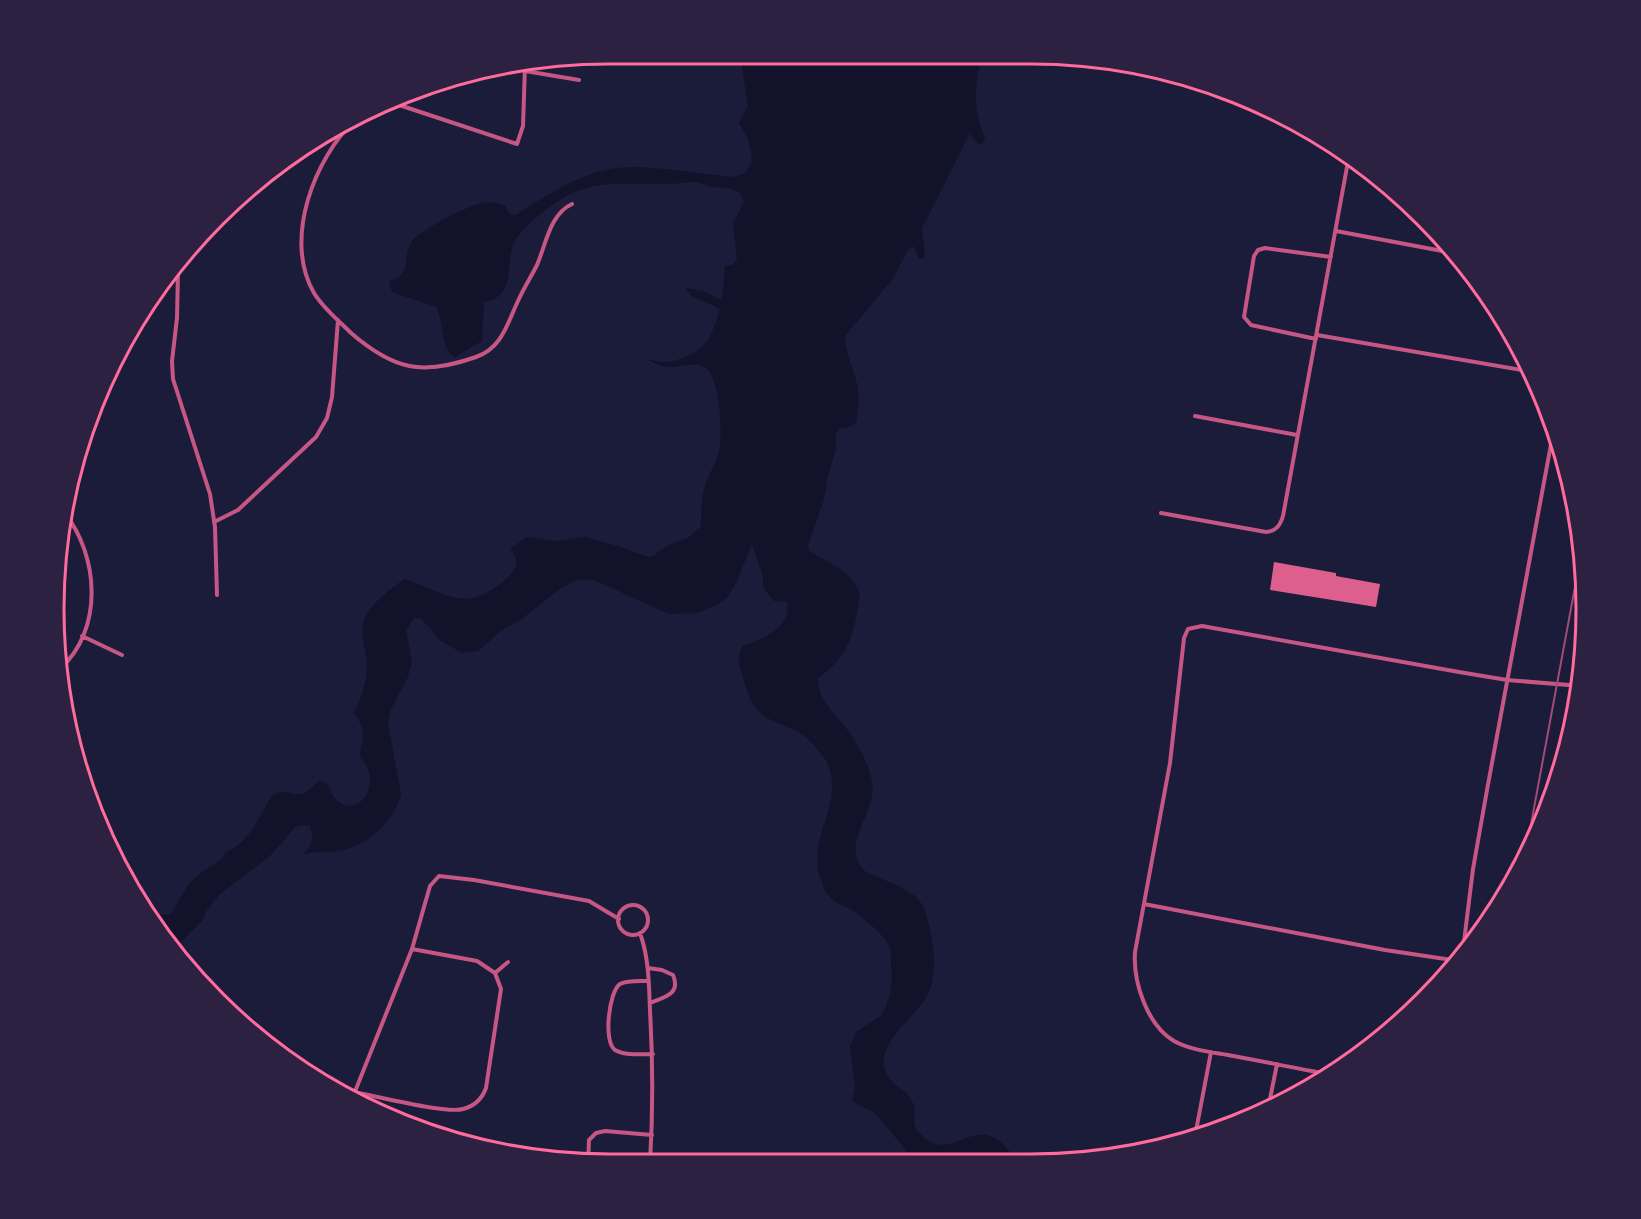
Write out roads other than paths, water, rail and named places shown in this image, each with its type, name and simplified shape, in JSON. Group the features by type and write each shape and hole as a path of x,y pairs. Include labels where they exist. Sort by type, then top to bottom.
{"street":[{"path":"401,106 517,144 523,126 525,71"},
{"path":"526,71 579,80"},
{"path":"339,137 317,174 308,201 303,228 302,253 306,274 318,299 338,320 376,353 393,362 413,368 444,366 483,355 500,341 554,221 565,207 572,204"},
{"path":"1161,513 1266,532 1276,529 1283,516 1347,166"},
{"path":"1335,231 1442,251"},
{"path":"1331,257 1265,248 1258,250 1254,256 1244,317 1251,325 1521,370"},
{"path":"176,279 177,318 172,360 173,379 207,483 214,522 217,595"},
{"path":"214,522 238,510 316,437 327,418 332,397 338,320"},
{"path":"1195,416 1298,435"},
{"path":"1463,942 1473,869 1551,444"},
{"path":"67,661 88,623 92,600 91,575 81,540 71,524"},
{"path":"1319,1072 1211,1052 1182,1044 1167,1035 1144,1003 1135,973 1135,952 1170,763 1184,638 1188,629 1202,626 1507,680 1571,685"},
{"path":"82,636 122,655"},
{"path":"355,1091 412,949 430,886 439,876 474,880 589,901 619,919"},
{"path":"1144,904 1385,950 1450,959"},
{"path":"627,906 637,906 641,908 648,920 647,925 636,935 626,933 620,926 619,919 620,913 627,906"},
{"path":"640,933 645,947 648,969 653,1054 651,1154"},
{"path":"359,1093 454,1111 473,1105 482,1098 486,1088 501,989 495,973 477,961 412,949"},
{"path":"495,973 508,962"},
{"path":"648,969 662,970 673,975 675,981 672,994 650,1003"},
{"path":"648,981 630,981 620,984 613,993 608,1035 610,1045 621,1053 653,1054"},
{"path":"1196,1129 1211,1052"},
{"path":"1270,1099 1277,1064"},
{"path":"588,1153 589,1140 596,1133 605,1131 652,1135"}],"railway":[{"path":"1530,829 1575,585"}]}
